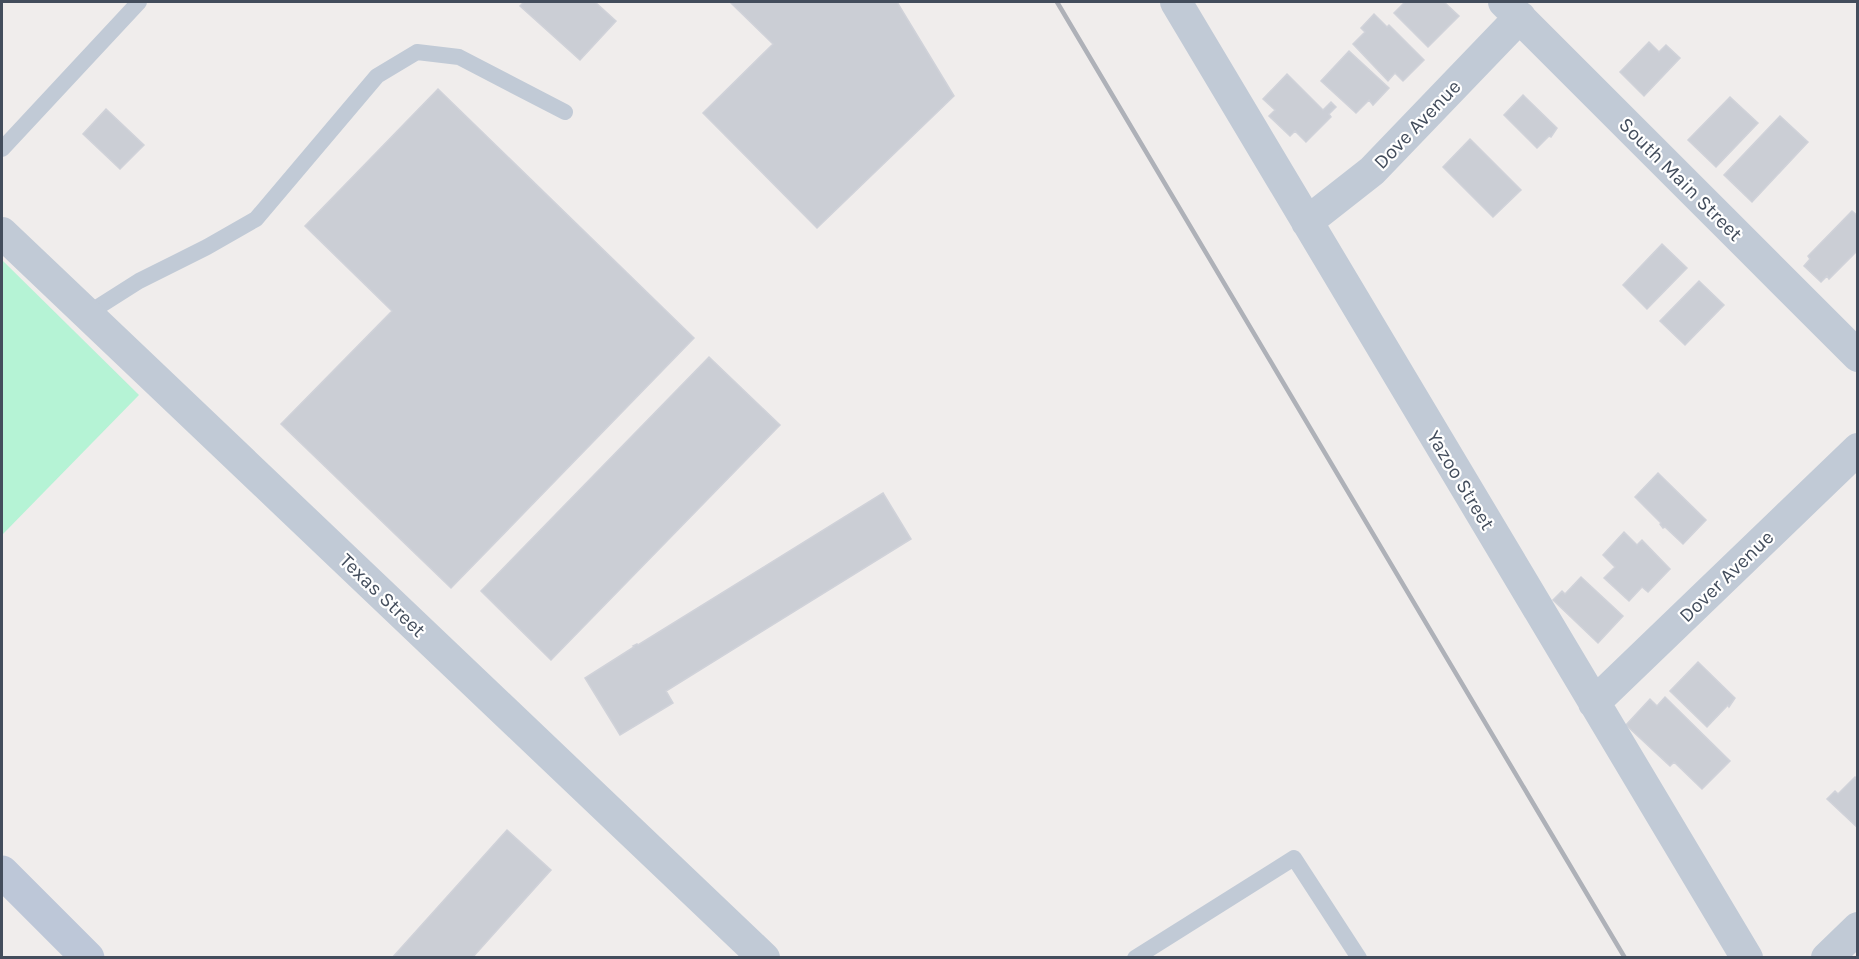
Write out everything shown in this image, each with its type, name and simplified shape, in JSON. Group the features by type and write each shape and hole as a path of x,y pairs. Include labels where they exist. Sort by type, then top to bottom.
{"main road":[{"path":"2,872 88,957"}],"street":[{"name":"Yazoo Street","path":"1176,2 1748,957"},
{"name":"Dove Avenue","path":"1307,222 1372,171 1512,9"},
{"name":"South Main Street","path":"1512,9 1857,356"},
{"name":"Texas Street","path":"2,233 764,957"},
{"name":"Dover Avenue","path":"1594,703 1857,448"},
{"path":"1827,957 1857,928"}],"lane":[{"path":"2,149 139,2"},
{"path":"87,314 140,281 256,219 377,76 417,52 459,57 565,112"},
{"path":"1135,957 1294,858 1359,957"}],"green space":[{"path":"2,260 139,395 2,535"}],"building":[{"path":"524,2 595,2 616,21 580,60 520,6"},
{"path":"730,2 897,2 954,96 817,228 703,113 773,44"},
{"path":"1405,2 1444,2 1459,16 1428,47 1394,13"},
{"path":"1374,14 1387,27 1389,25 1424,60 1403,81 1395,73 1388,81 1353,44 1365,32 1361,28"},
{"path":"1649,42 1659,52 1666,45 1680,58 1644,96 1620,72"},
{"path":"1349,51 1389,88 1373,105 1369,100 1356,113 1321,81"},
{"path":"1287,74 1323,110 1331,102 1336,107 1329,114 1331,117 1306,142 1295,131 1290,136 1269,116 1275,110 1263,99"},
{"path":"438,89 694,338 451,588 281,424 392,311 305,226"},
{"path":"1523,95 1557,128 1551,137 1549,136 1537,148 1504,115"},
{"path":"1730,97 1758,123 1716,167 1688,140"},
{"path":"106,109 144,145 120,169 83,134"},
{"path":"1780,116 1808,142 1752,202 1724,175"},
{"path":"1470,139 1521,190 1493,217 1443,167"},
{"path":"1852,211 1858,216 1858,250 1829,279 1827,276 1821,282 1804,266 1810,259 1808,256"},
{"path":"1662,244 1687,268 1647,309 1623,285"},
{"path":"1699,281 1724,305 1685,345 1660,321"},
{"path":"709,357 780,425 551,660 481,591"},
{"path":"1658,473 1706,520 1683,544 1665,527 1663,528 1661,523 1635,497"},
{"path":"883,493 911,539 666,691 673,703 620,735 585,678 633,646"},
{"path":"1624,532 1637,545 1642,540 1670,569 1648,592 1642,587 1629,601 1604,578 1615,567 1603,555"},
{"path":"1581,577 1623,616 1598,643 1553,600 1562,591 1565,594"},
{"path":"1698,662 1735,698 1729,707 1728,705 1707,727 1670,691"},
{"path":"1665,697 1730,761 1702,789 1674,762 1670,766 1626,725 1650,699 1657,706"},
{"path":"1855,777 1858,780 1858,828 1827,799 1835,791 1838,794"},
{"path":"507,830 551,870 472,958 392,958"}],"railway":[{"path":"1057,2 1625,958"}]}
